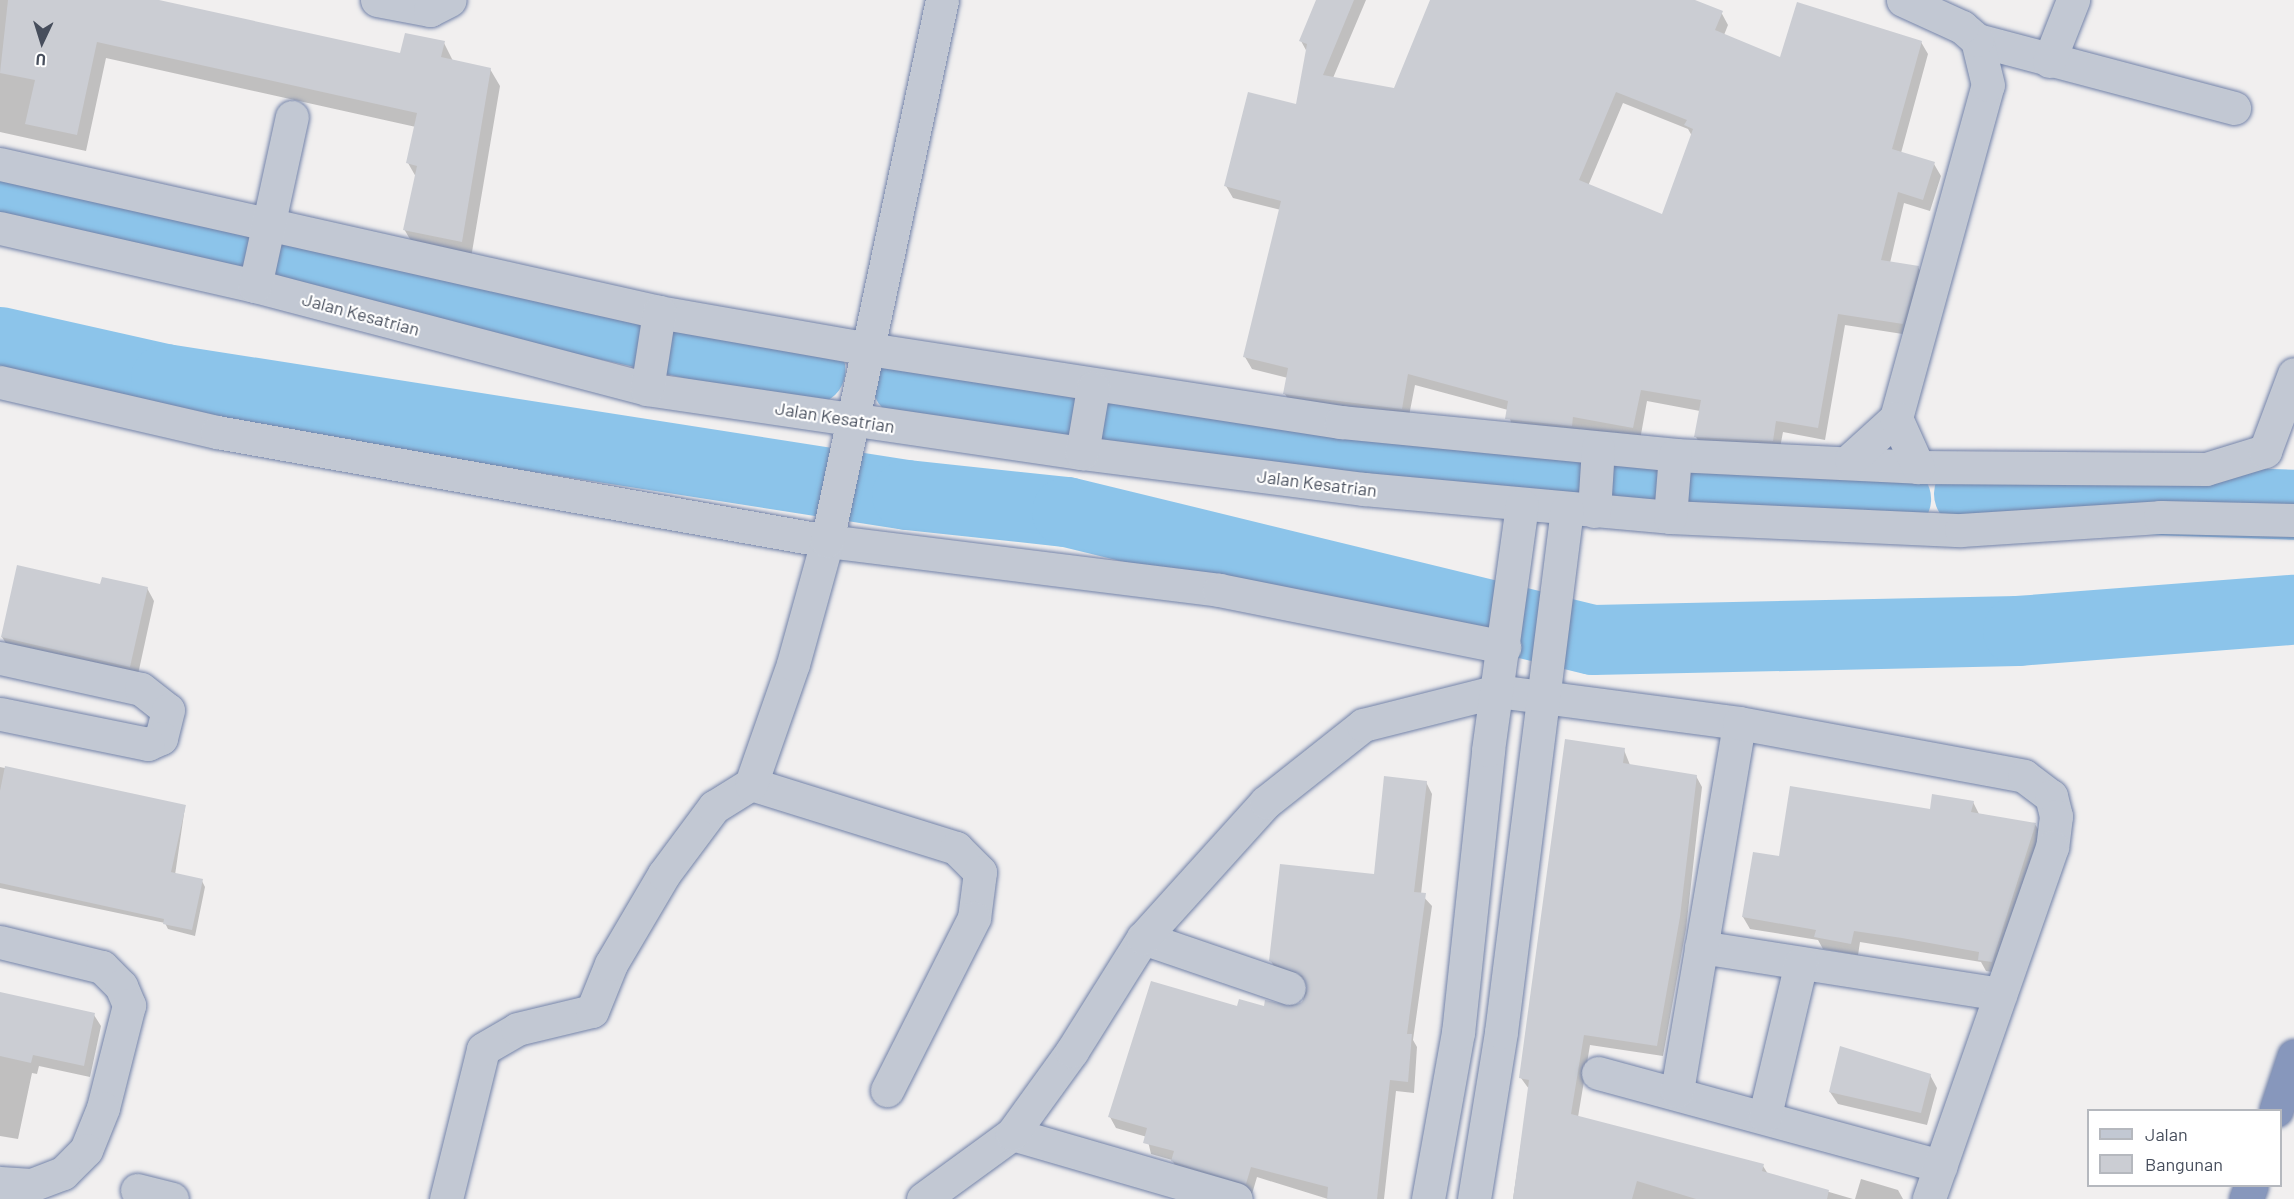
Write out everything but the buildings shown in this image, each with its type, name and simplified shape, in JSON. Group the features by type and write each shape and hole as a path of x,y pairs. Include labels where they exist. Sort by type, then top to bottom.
{"highway":[{"path":"2276,1109 2294,1056"}],"street":[{"path":"377,0 430,10 450,0"},
{"path":"446,1199 483,1049 517,1029 592,1011 611,964 664,874 714,807 751,784 793,664 831,528 942,0"},
{"path":"1903,0 1962,27 1977,40 2049,61 2234,108"},
{"path":"2049,61 2073,0"},
{"path":"1851,459 1896,418 1988,85 1977,40"},
{"path":"262,248 292,117"},
{"path":"0,164 262,248 657,330 858,395 1089,416 1341,422 1598,455 1674,461 1851,459 1918,467 2153,472 2236,462 2265,451 2294,374"},
{"name":"Jalan Kesatrian","path":"0,228 262,248 647,389 858,395 1089,416 1522,512 1580,511 1961,530 2160,517 2294,520"},
{"path":"647,389 657,330"},
{"path":"0,382 217,432 1219,590 1506,640"},
{"path":"1896,418 1918,467"},
{"path":"1474,1199 1498,1052 1550,641 1580,511 1598,455"},
{"path":"1674,461 1676,515"},
{"path":"1428,1199 1458,1033 1497,691 1506,640 1522,512"},
{"path":"0,658 141,688 168,710 161,738 148,744 0,714"},
{"path":"923,1199 1012,1134 1072,1051 1143,938 1266,802 1326,750 1362,726 1497,691 1542,693 1738,723 2024,776 2044,789 2056,816 2052,847 1929,1199"},
{"path":"1677,1091 1738,723"},
{"path":"751,784 956,848 980,872 974,918 887,1090"},
{"path":"1143,938 1289,988"},
{"path":"0,942 102,967 121,986 129,1005 103,1107 86,1150 63,1173 31,1185 0,1184"},
{"path":"1701,947 2000,994"},
{"path":"1765,1115 1801,963"},
{"path":"1598,1073 1677,1091 1941,1166"},
{"path":"1012,1134 1236,1199"},
{"path":"137,1190 172,1199"}],"waterway":[{"path":"0,191 810,370"},
{"path":"0,342 166,379 907,495 1067,512 1593,640 2018,631 2294,610"},
{"path":"907,383 1117,418 1548,474 1896,499"},
{"path":"1969,494 2294,505"}]}
